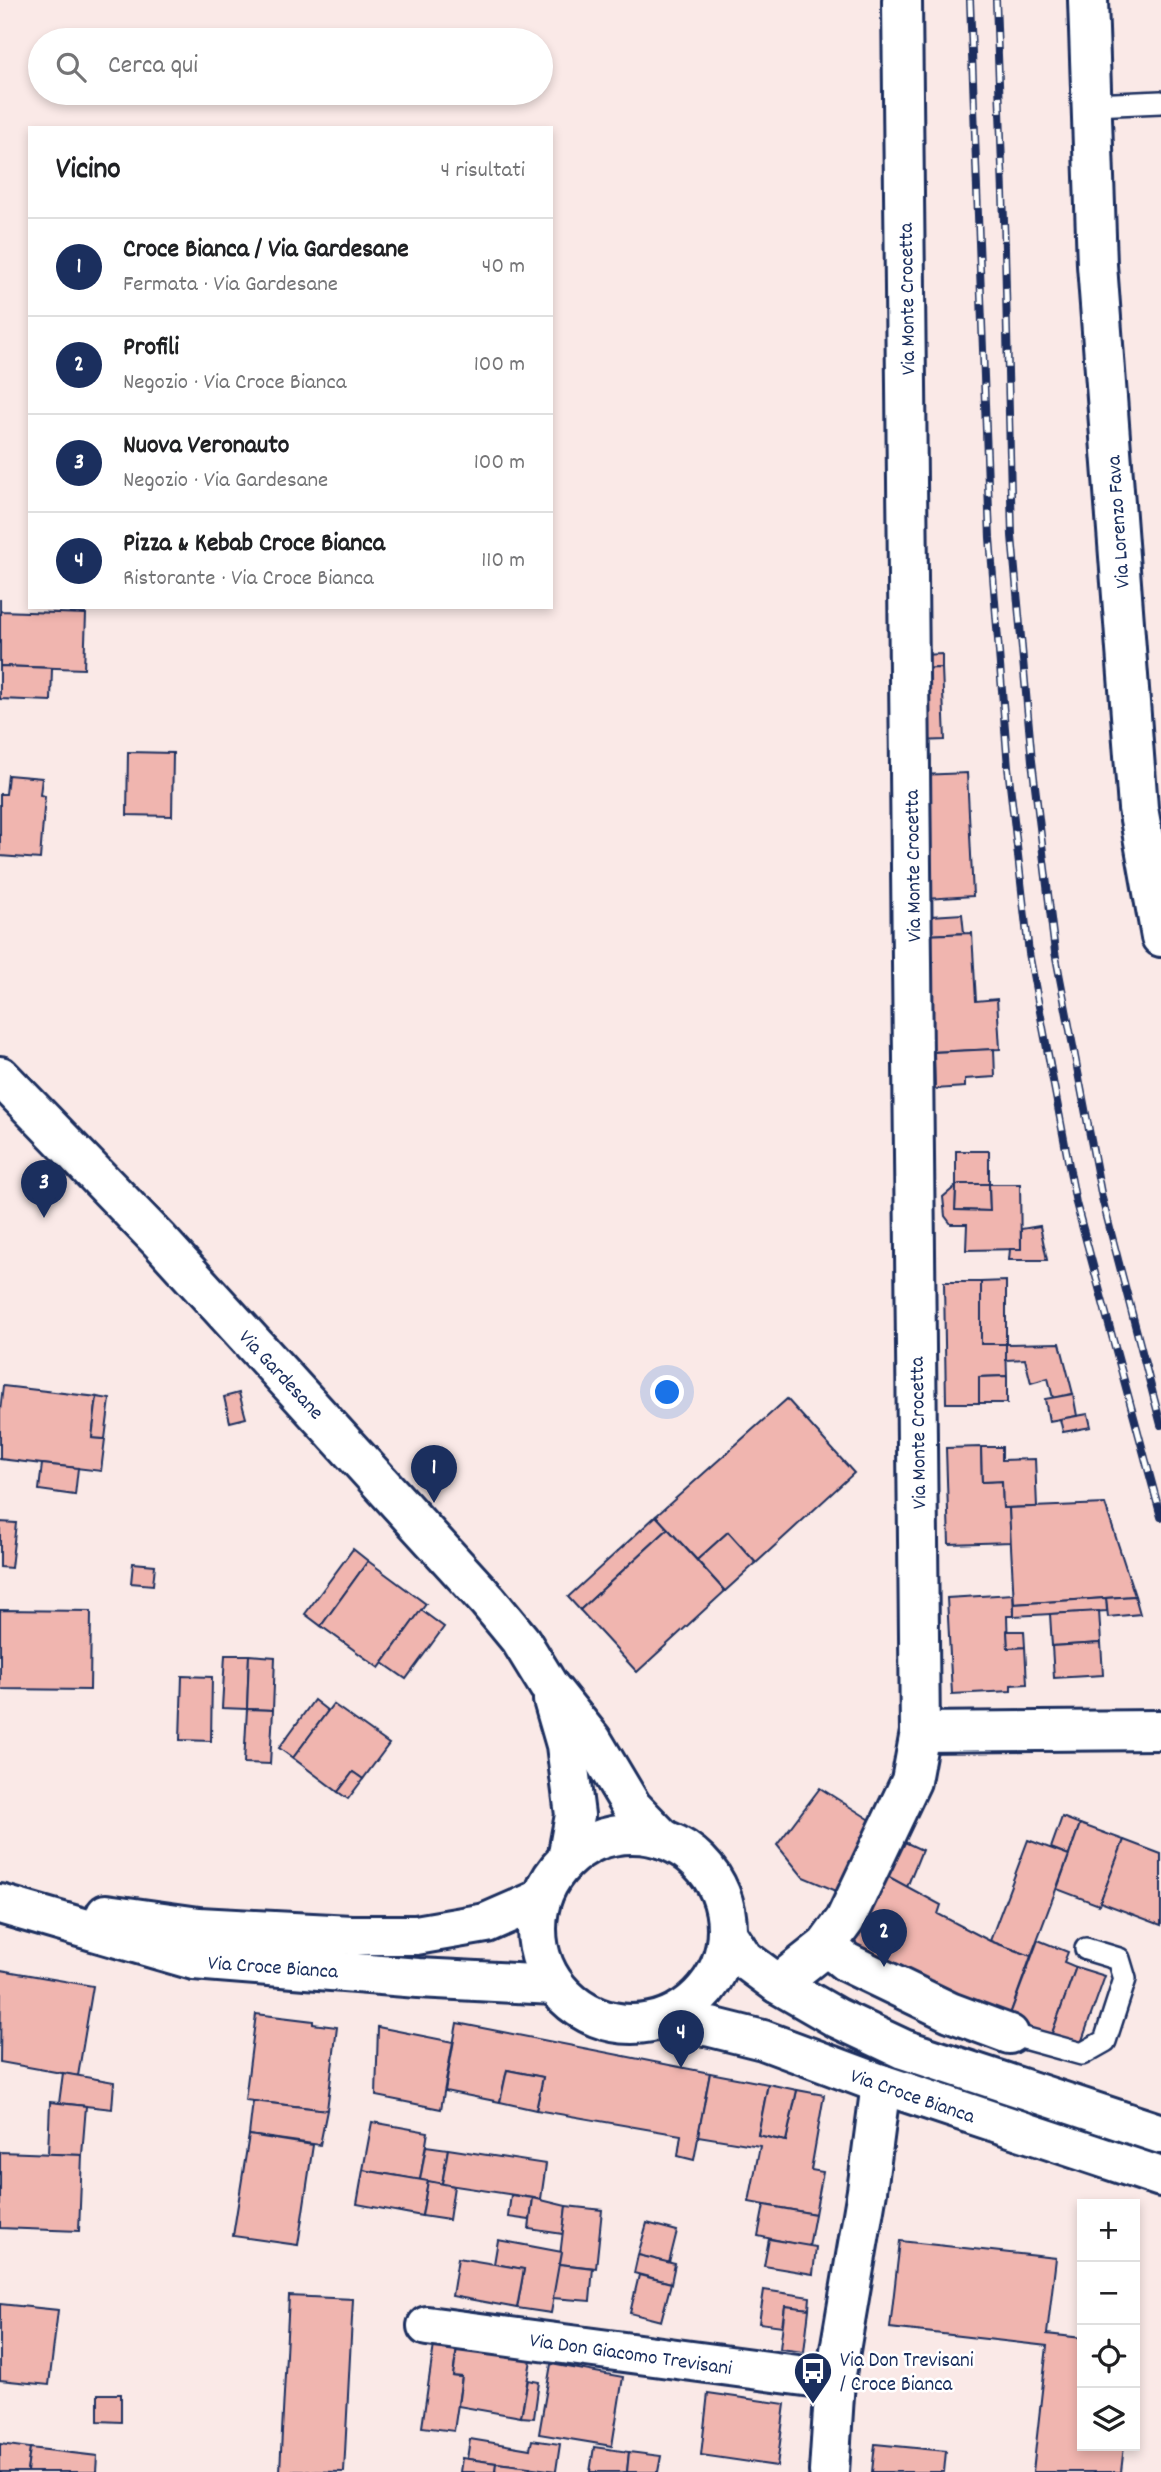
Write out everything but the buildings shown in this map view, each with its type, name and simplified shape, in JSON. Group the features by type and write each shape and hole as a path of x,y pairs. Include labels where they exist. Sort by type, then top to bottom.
{"street":[{"name":"Via Monte Crocetta","path":"778,1984 826,1946 845,1920 894,1822 911,1781 920,1732 902,0"},
{"name":"Via Lorenzo Fava","path":"1088,0 1097,265 1138,808 1161,937"},
{"name":"Via Gardesane","path":"0,1076 159,1240 418,1523 521,1642 548,1685 592,1741 632,1807 663,1839"},
{"name":"Via Gardesane","path":"548,1685 566,1745 575,1815 568,1859"},
{"path":"920,1732 1161,1730"},
{"name":"Via Croce Bianca","path":"638,1833 663,1839 686,1850 704,1866 719,1887 727,1910 728,1935 719,1971 696,2001 664,2020 624,2024 604,2020 585,2012 554,1985 538,1944 537,1921 541,1899 552,1877 568,1859 588,1844 612,1836 638,1833"},
{"name":"Via Croce Bianca","path":"0,1902 199,1927 351,1935 416,1935 486,1923 541,1899"},
{"name":"Via Croce Bianca","path":"0,1902 194,1960 418,1978 554,1985"},
{"name":"Via Croce Bianca","path":"728,1935 744,1959 778,1984 837,2018 903,2049 1161,2134"},
{"path":"826,1946 846,1962 950,2012 1009,2034"},
{"name":"Via Croce Bianca","path":"664,2020 711,2027 763,2040 881,2084 1161,2177"},
{"path":"829,2472 835,2381 867,2191 881,2084"},
{"name":"Via Don Giacomo Trevisani","path":"427,2326 835,2381"}],"lane":[{"path":"1093,105 1161,102"},
{"path":"1009,2034 1082,2054 1105,2041 1125,1979 1119,1959 1086,1949"}],"railway":[{"path":"970,0 990,538 1008,767 1029,953 1076,1203 1161,1517"},
{"path":"996,0 1012,536 1032,761 1055,952 1102,1198 1161,1425"}],"place":[{"name":"Nuova Veronauto","path":"44,1218"},
{"name":"Croce Bianca / Via Gardesane","path":"434,1503"},
{"name":"Profili","path":"884,1967"},
{"name":"Pizza & Kebab Croce Bianca","path":"681,2068"},
{"name":"Via Don Trevisani / Croce Bianca","path":"813,2405"}]}
